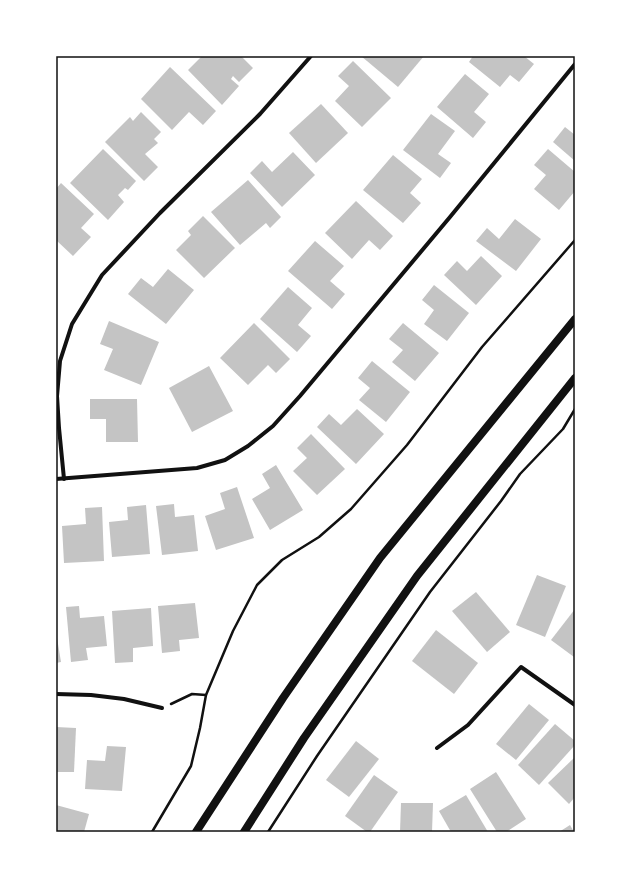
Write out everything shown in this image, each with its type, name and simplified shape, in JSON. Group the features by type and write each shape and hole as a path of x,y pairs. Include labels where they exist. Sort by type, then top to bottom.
{"main road":[{"path":"196,832 283,698 380,558 575,319"},
{"path":"244,832 304,738 417,576 575,378"}],"street":[{"path":"64,480 58,428 57,396 60,361 72,324 102,275 160,213 260,114 311,56"},
{"path":"56,479 64,480 197,468 225,460 248,446 273,426 300,396 440,229 575,64"},
{"path":"437,748 468,725 521,667 575,705"},
{"path":"56,694 91,695 124,699 162,708"}],"path":[{"path":"152,832 191,766 206,695 232,631 257,585 282,560 319,537 351,509 408,445 482,346 575,240"},
{"path":"268,832 317,756 430,592 520,474 563,430 575,409"},
{"path":"162,708 192,694 206,695"}],"building":[{"path":"202,56 241,56 253,68 239,82 233,76 231,79 239,86 222,105 188,70"},
{"path":"361,56 424,56 398,87"},
{"path":"473,56 524,56 534,64 519,82 510,75 500,87 469,62"},
{"path":"353,61 391,98 362,127 335,101 349,86 338,76"},
{"path":"170,67 216,111 203,125 189,112 172,130 141,99"},
{"path":"465,74 489,94 474,112 486,122 473,138 437,107"},
{"path":"321,104 348,133 316,163 289,133"},
{"path":"141,112 161,132 154,139 158,143 145,154 158,167 144,181 105,142 130,117 133,121"},
{"path":"431,114 455,131 438,154 451,163 440,178 403,150"},
{"path":"565,127 575,135 575,161 553,142"},
{"path":"103,149 136,181 128,190 125,188 118,195 124,202 108,220 70,183"},
{"path":"548,149 575,172 575,191 559,210 534,189 546,175 534,165"},
{"path":"293,152 315,175 282,207 250,173 262,161 272,172"},
{"path":"393,155 422,179 410,193 421,203 403,223 363,190"},
{"path":"248,180 281,217 270,228 266,223 240,245 211,212"},
{"path":"61,183 94,214 81,228 91,237 73,256 56,240 56,189"},
{"path":"356,201 393,236 380,250 369,240 352,259 325,233"},
{"path":"203,216 235,248 204,278 176,250 191,235 188,231"},
{"path":"515,219 541,239 516,271 476,241 487,228 499,239"},
{"path":"315,241 344,266 330,281 345,294 332,309 288,271"},
{"path":"481,256 502,276 476,305 444,275 457,261 467,271"},
{"path":"168,269 194,290 166,324 128,294 141,278 153,287"},
{"path":"434,285 469,313 447,341 424,324 434,310 422,300"},
{"path":"288,287 312,308 298,325 311,336 297,352 260,319"},
{"path":"109,321 159,342 141,385 104,370 113,349 100,344"},
{"path":"254,323 290,359 276,373 268,365 248,385 220,358"},
{"path":"403,323 439,353 415,381 392,362 403,350 389,339"},
{"path":"372,361 410,392 386,422 359,400 370,388 358,378"},
{"path":"209,366 233,411 192,432 169,388"},
{"path":"90,399 137,399 138,442 106,442 106,419 90,419"},
{"path":"357,409 384,434 356,464 317,427 329,414 341,425"},
{"path":"311,434 345,469 317,495 293,471 307,458 297,448"},
{"path":"276,465 303,510 270,530 252,499 270,488 262,474"},
{"path":"237,487 254,538 216,550 205,516 225,509 220,493"},
{"path":"174,504 175,517 194,515 198,551 162,555 156,506"},
{"path":"146,505 150,554 112,557 109,522 128,520 127,507"},
{"path":"102,507 104,561 64,563 62,526 86,524 85,508"},
{"path":"537,575 566,586 545,637 516,625"},
{"path":"476,592 510,632 487,652 452,611"},
{"path":"195,603 199,638 179,640 180,651 162,653 158,606"},
{"path":"79,606 80,618 104,616 107,646 86,648 88,660 71,662 66,607"},
{"path":"151,608 153,646 133,648 133,662 115,663 112,611"},
{"path":"575,609 575,655 574,657 551,640"},
{"path":"436,630 478,663 454,694 412,661"},
{"path":"56,632 61,662 56,663"},
{"path":"529,704 549,720 516,760 496,744"},
{"path":"555,724 575,741 575,745 539,785 518,765"},
{"path":"56,727 76,728 74,772 56,772"},
{"path":"356,741 379,759 349,797 326,780"},
{"path":"107,746 126,747 122,791 85,789 87,760 105,761"},
{"path":"575,757 575,797 569,804 548,783"},
{"path":"496,772 526,819 506,832 497,832 470,789"},
{"path":"374,775 398,792 370,832 367,832 345,816"},
{"path":"466,795 488,832 451,832 439,811"},
{"path":"401,803 433,803 432,832 400,832"},
{"path":"56,805 89,814 84,832 56,832"},
{"path":"570,825 574,832 559,832"}]}
